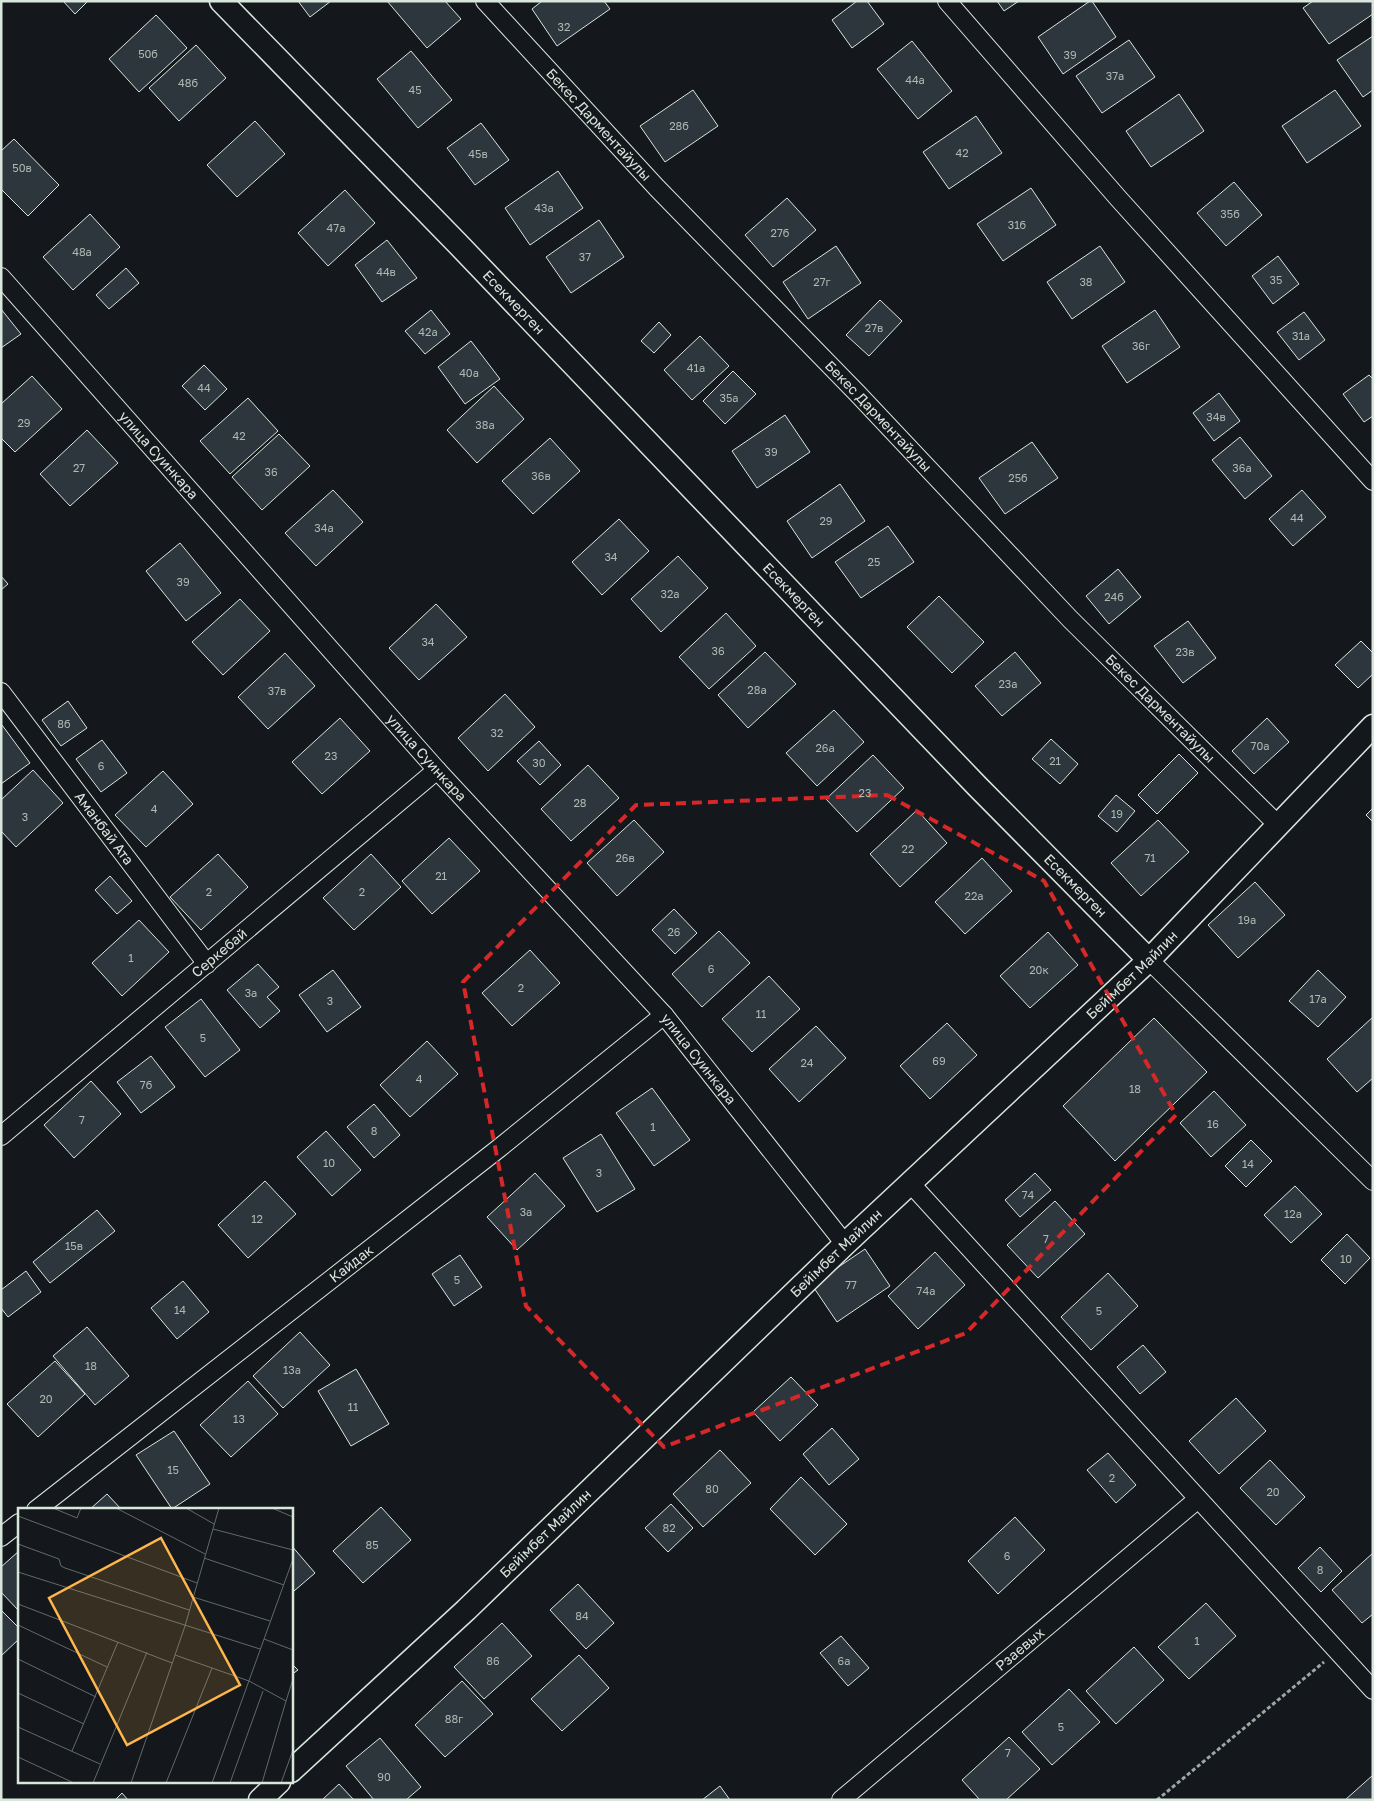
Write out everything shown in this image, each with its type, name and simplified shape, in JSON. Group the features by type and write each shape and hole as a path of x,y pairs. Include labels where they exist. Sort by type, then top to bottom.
{"street":[{"name":"Eсекмерген","path":"221,1 484,271 977,786 1373,1182"},
{"name":"Бекес Дарментайулы","path":"484,1 657,188 857,393 1070,619 1279,826"},
{"path":"947,1 1118,198 1373,481"},
{"name":"улица Суинкара","path":"1,276 438,770 664,1015 845,1244"},
{"name":"Аманбай Ата","path":"1,692 207,964"},
{"name":"Бейімбет Майлин","path":"292,1770 473,1603 845,1244 1150,960 1373,726"},
{"name":"Серкебай","path":"1,1136 438,770"},
{"name":"Кайдак","path":"39,1508 498,1149 664,1015"},
{"path":"910,1184 1373,1690"},
{"name":"Рзаевых","path":"841,1800 1198,1499"},
{"path":"1,1537 18,1524"},
{"path":"260,1800 277,1784"}],"path":[{"path":"1157,1800 1337,1651"}],"highlighted area":[{"path":"887,795 1044,881 1176,1115 966,1333 664,1447 526,1306 463,982 636,805"}],"building":[{"path":"63,1 88,1 75,14"},
{"path":"298,1 331,1 310,17"},
{"path":"387,1 445,1 461,19 427,48"},
{"path":"542,1 604,1 610,9 557,46 532,9"},
{"path":"857,1 867,1 884,24 852,48 832,20"},
{"path":"997,1 1019,1 1004,11"},
{"path":"1092,1 1116,37 1063,74 1038,37"},
{"path":"1313,1 1373,1 1373,14 1329,44 1303,8"},
{"path":"156,15 187,48 139,92 109,59"},
{"path":"1373,36 1373,90 1363,97 1337,60"},
{"path":"1129,40 1155,77 1102,113 1076,76"},
{"path":"912,41 952,91 918,119 877,69"},
{"path":"196,45 226,78 179,121 149,88"},
{"path":"411,51 452,100 418,128 377,79"},
{"path":"693,90 718,126 665,162 640,126"},
{"path":"1335,90 1361,126 1307,163 1282,126"},
{"path":"1179,94 1204,131 1151,167 1126,131"},
{"path":"976,116 1002,153 949,189 923,152"},
{"path":"255,121 285,154 237,197 207,165"},
{"path":"481,123 509,160 475,185 447,148"},
{"path":"14,139 59,185 28,216 1,189 1,151"},
{"path":"558,171 583,208 530,245 505,208"},
{"path":"1234,182 1262,215 1226,246 1197,213"},
{"path":"1031,188 1056,225 1003,261 977,224"},
{"path":"345,190 375,223 328,266 298,233"},
{"path":"787,198 816,230 773,267 745,235"},
{"path":"90,214 120,247 73,290 43,257"},
{"path":"599,220 624,257 571,293 546,257"},
{"path":"387,240 417,278 382,302 355,265"},
{"path":"836,246 861,283 808,319 783,282"},
{"path":"1100,246 1125,282 1072,319 1047,282"},
{"path":"1278,256 1299,284 1273,304 1252,276"},
{"path":"126,268 139,283 109,309 96,295"},
{"path":"880,300 902,321 869,356 846,335"},
{"path":"1,309 21,334 1,348"},
{"path":"431,310 450,334 425,354 405,331"},
{"path":"1155,310 1180,347 1127,383 1102,346"},
{"path":"1304,312 1325,340 1299,360 1277,332"},
{"path":"659,322 671,335 654,353 641,341"},
{"path":"700,336 729,366 692,400 664,370"},
{"path":"471,341 500,379 465,404 438,367"},
{"path":"204,365 227,389 205,410 182,386"},
{"path":"733,371 756,394 725,424 703,401"},
{"path":"1369,375 1373,379 1373,416 1364,422 1343,394"},
{"path":"32,376 62,409 15,452 1,438 1,404"},
{"path":"494,386 524,419 477,463 447,430"},
{"path":"1219,393 1240,421 1214,441 1193,413"},
{"path":"248,398 278,431 230,474 200,441"},
{"path":"785,415 810,452 757,488 732,451"},
{"path":"87,430 118,463 70,506 40,474"},
{"path":"279,434 310,466 262,510 232,477"},
{"path":"1240,437 1272,476 1245,499 1212,460"},
{"path":"550,438 580,471 533,514 502,481"},
{"path":"1032,442 1058,478 1005,514 979,478"},
{"path":"840,484 865,521 812,558 787,521"},
{"path":"333,490 363,522 316,566 285,533"},
{"path":"1302,490 1326,517 1293,546 1269,519"},
{"path":"619,519 649,551 602,595 572,562"},
{"path":"888,526 914,562 861,598 835,562"},
{"path":"180,543 221,593 186,621 146,571"},
{"path":"678,556 708,588 661,632 631,599"},
{"path":"1118,569 1141,597 1109,624 1086,596"},
{"path":"1,576 8,584 1,590"},
{"path":"939,596 984,642 952,673 907,627"},
{"path":"240,599 270,631 223,675 192,642"},
{"path":"436,604 467,637 419,680 389,648"},
{"path":"726,613 756,646 709,689 679,657"},
{"path":"1188,621 1216,658 1183,683 1154,646"},
{"path":"1361,641 1373,653 1373,674 1358,688 1335,665"},
{"path":"765,652 796,684 748,728 718,695"},
{"path":"1015,652 1041,683 1002,716 975,686"},
{"path":"285,653 315,686 268,729 238,697"},
{"path":"505,694 535,727 488,771 458,738"},
{"path":"68,701 87,728 61,746 42,720"},
{"path":"834,710 864,742 817,786 786,753"},
{"path":"340,718 370,751 322,794 292,762"},
{"path":"1267,718 1289,742 1254,774 1232,751"},
{"path":"1,726 30,763 1,784"},
{"path":"1051,739 1078,764 1060,784 1032,759"},
{"path":"102,740 127,773 101,792 76,759"},
{"path":"539,741 561,765 540,785 517,761"},
{"path":"1179,754 1198,773 1157,814 1138,795"},
{"path":"873,755 904,788 857,832 826,799"},
{"path":"588,765 619,798 571,841 541,809"},
{"path":"33,770 63,803 16,847 1,831 1,800"},
{"path":"163,771 193,804 146,847 115,815"},
{"path":"1116,795 1135,811 1117,832 1098,816"},
{"path":"1373,808 1373,822 1366,815"},
{"path":"917,810 947,843 900,887 870,854"},
{"path":"634,820 664,852 617,896 587,863"},
{"path":"1158,820 1189,852 1141,896 1111,863"},
{"path":"449,838 480,871 432,914 402,881"},
{"path":"218,854 248,887 201,930 170,897"},
{"path":"371,854 401,887 354,930 323,898"},
{"path":"982,858 1012,891 965,934 935,902"},
{"path":"110,876 132,901 117,914 95,890"},
{"path":"1255,882 1285,915 1238,958 1208,925"},
{"path":"674,909 697,933 675,954 652,930"},
{"path":"139,920 169,952 122,996 92,963"},
{"path":"719,931 750,963 702,1007 672,974"},
{"path":"1048,932 1078,965 1030,1008 1000,976"},
{"path":"530,950 560,983 512,1026 482,993"},
{"path":"258,964 279,987 267,997 280,1011 260,1028 227,990"},
{"path":"333,970 361,1007 327,1032 299,995"},
{"path":"1318,970 1346,997 1318,1027 1289,1001"},
{"path":"769,976 800,1009 752,1052 722,1019"},
{"path":"201,999 240,1050 205,1077 165,1027"},
{"path":"1373,1017 1373,1078 1357,1092 1327,1059"},
{"path":"1154,1018 1207,1072 1115,1161 1063,1106"},
{"path":"947,1023 977,1055 930,1099 900,1066"},
{"path":"816,1026 846,1058 799,1102 769,1069"},
{"path":"427,1041 458,1074 410,1117 380,1085"},
{"path":"151,1056 175,1087 141,1113 117,1082"},
{"path":"91,1081 121,1114 74,1158 44,1125"},
{"path":"652,1088 690,1140 654,1166 616,1113"},
{"path":"1214,1091 1246,1125 1211,1157 1180,1123"},
{"path":"374,1104 400,1135 374,1158 347,1127"},
{"path":"326,1131 361,1170 332,1196 297,1157"},
{"path":"601,1134 635,1189 597,1212 563,1158"},
{"path":"1251,1140 1272,1161 1246,1187 1225,1166"},
{"path":"535,1173 565,1206 517,1250 487,1217"},
{"path":"1035,1173 1051,1190 1020,1217 1005,1200"},
{"path":"265,1181 296,1214 248,1258 218,1225"},
{"path":"1295,1186 1322,1214 1291,1243 1264,1215"},
{"path":"1055,1201 1085,1234 1038,1278 1007,1245"},
{"path":"97,1210 115,1231 50,1283 33,1262"},
{"path":"1347,1234 1370,1258 1345,1284 1321,1260"},
{"path":"865,1249 890,1286 837,1322 812,1285"},
{"path":"935,1252 965,1285 918,1329 888,1296"},
{"path":"460,1255 482,1287 454,1306 432,1274"},
{"path":"26,1271 41,1292 8,1317 1,1308 1,1290"},
{"path":"1108,1273 1138,1306 1091,1350 1061,1317"},
{"path":"183,1281 209,1312 177,1339 151,1308"},
{"path":"87,1327 129,1376 95,1405 53,1356"},
{"path":"300,1332 330,1365 283,1408 253,1376"},
{"path":"1143,1345 1166,1372 1140,1394 1117,1367"},
{"path":"55,1361 85,1394 38,1437 7,1404"},
{"path":"356,1369 389,1424 351,1446 318,1391"},
{"path":"791,1377 818,1405 780,1441 753,1412"},
{"path":"248,1381 278,1414 231,1457 200,1425"},
{"path":"1236,1398 1266,1431 1219,1474 1189,1441"},
{"path":"832,1428 859,1459 829,1485 803,1454"},
{"path":"174,1431 210,1484 171,1508 136,1455"},
{"path":"720,1450 751,1483 703,1527 673,1494"},
{"path":"1108,1453 1136,1485 1116,1503 1087,1470"},
{"path":"1270,1460 1305,1497 1276,1525 1240,1488"},
{"path":"801,1477 847,1524 815,1555 770,1509"},
{"path":"107,1494 120,1508 91,1508"},
{"path":"671,1504 693,1528 668,1552 645,1528"},
{"path":"381,1507 411,1540 363,1583 333,1551"},
{"path":"1015,1517 1045,1550 998,1594 968,1561"},
{"path":"292,1546 315,1573 294,1591 292,1589"},
{"path":"1320,1547 1342,1571 1321,1592 1298,1568"},
{"path":"18,1552 18,1610 1,1592 1,1567"},
{"path":"1373,1553 1373,1614 1362,1623 1332,1590"},
{"path":"578,1584 614,1623 586,1649 550,1610"},
{"path":"1206,1603 1236,1636 1189,1679 1158,1647"},
{"path":"1,1610 18,1627 18,1640 1,1656"},
{"path":"502,1623 532,1656 484,1699 454,1667"},
{"path":"841,1636 869,1668 848,1686 820,1653"},
{"path":"1134,1647 1164,1680 1116,1724 1086,1691"},
{"path":"579,1655 609,1688 562,1731 531,1699"},
{"path":"292,1664 298,1670 292,1674"},
{"path":"462,1681 493,1714 445,1757 415,1725"},
{"path":"1069,1689 1100,1722 1052,1765 1022,1732"},
{"path":"1009,1737 1040,1769 1006,1800 980,1800 962,1780"},
{"path":"380,1738 421,1787 406,1800 374,1800 346,1766"},
{"path":"1373,1775 1373,1800 1345,1800"},
{"path":"339,1784 354,1800 322,1800"},
{"path":"720,1786 730,1800 702,1800"},
{"path":"122,1793 128,1800 115,1800"}]}
